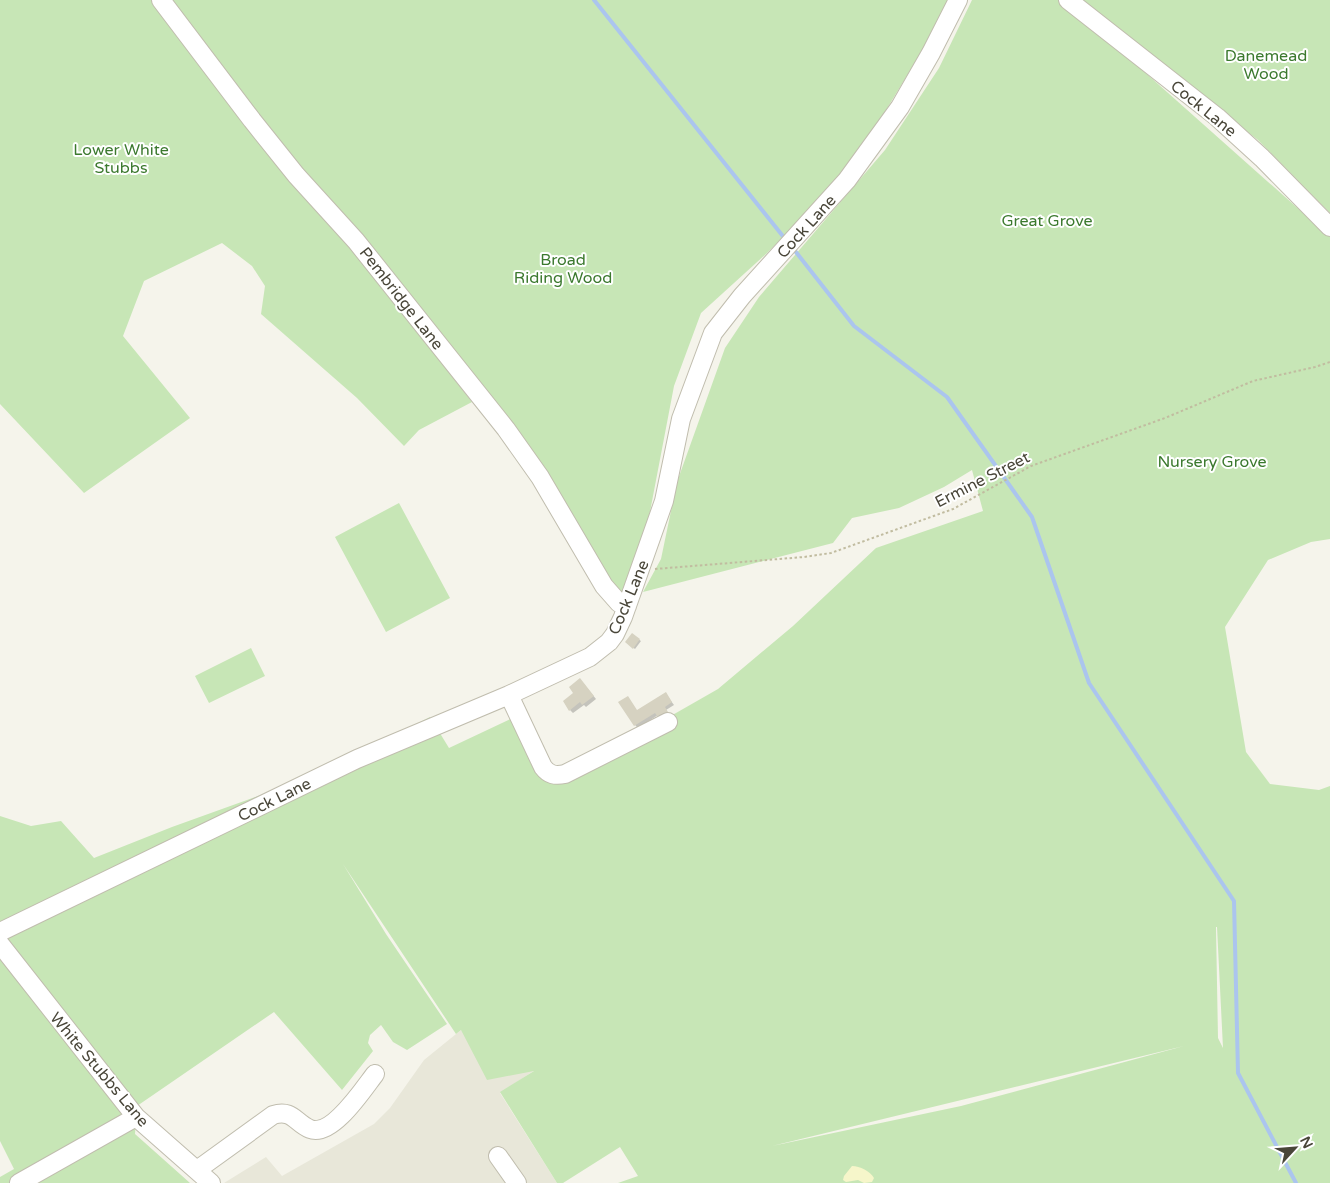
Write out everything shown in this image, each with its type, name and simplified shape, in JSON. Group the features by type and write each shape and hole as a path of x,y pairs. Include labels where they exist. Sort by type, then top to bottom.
{"street":[{"name":"Pembridge Lane","path":"161,0 252,120 296,174 356,241 506,429 540,477 604,586 619,603 627,606"},
{"name":"Cock Lane","path":"0,932 357,759 509,695 601,650 615,634 637,579 664,501 681,419 713,333 742,296 847,180 900,107 931,53 958,0"},
{"name":"Cock Lane","path":"1068,0 1217,118 1262,158 1330,227"},
{"path":"509,695 543,768 547,772 558,776 668,722"},
{"name":"White Stubbs Lane","path":"0,944 136,1117 211,1183"},
{"path":"197,1170 273,1115 282,1112 290,1115 311,1130 331,1125 341,1116 375,1074"},
{"path":"19,1183 136,1117"},
{"path":"498,1156 518,1183"}],"path":[{"name":"Ermine Street","path":"637,579 646,572 657,568 804,557 831,553 953,509 1031,466 1165,418 1253,380 1330,362"}],"shaded area":[{"path":"461,1030 535,1070 500,1093 557,1183 224,1183 266,1157 282,1176 374,1124 390,1108 424,1060"}],"green space":[{"name":"Lower White Stubbs","path":"0,0 152,0 213,82 383,288 472,402 419,430 404,446 357,398 261,314 265,286 252,266 222,243 144,281 123,336 190,418 84,493 0,404"},
{"name":"Broad Riding Wood","path":"168,0 953,0 883,115 833,188 766,254 701,313 674,386 649,517 629,585 624,593 619,594 377,258 235,87"},
{"path":"972,0 1059,0 1085,19 1330,237 1330,539 1311,542 1268,560 1225,627 1246,752 1270,784 1319,790 1330,786 1330,1183 618,1183 638,1176 620,1147 563,1183 557,1183 500,1092 534,1071 487,1080 461,1030 456,1034 343,864 386,934 447,1024 407,1050 393,1042 381,1025 370,1035 368,1043 373,1051 342,1090 274,1012 137,1106 135,1134 190,1183 0,1183 0,1177 14,1169 0,1141 0,816 31,826 61,821 94,858 172,827 319,774 430,717 449,748 523,713 551,771 606,753 718,689 793,626 876,548 983,511 972,470 944,487 899,508 852,518 833,543 643,592 661,559 677,482 725,348 759,297 885,150 939,68","holes":["1217,927 1223,1048 1218,1038","1184,1046 961,1106 772,1146"]},
{"name":"Danemead Wood","path":"1077,0 1330,0 1330,213 1258,140"},
{"path":"399,503 450,598 386,632 335,537"},
{"path":"251,648 265,676 209,703 195,676"}],"sand":[{"path":"852,1166 870,1173 874,1178 872,1182 864,1183 858,1180 846,1182 843,1180"}],"building":[{"path":"632,633 640,639 633,649 625,642"},
{"path":"580,678 594,696 582,705 580,702 569,711 563,701 573,693 569,687"},
{"path":"666,692 672,702 665,707 668,712 657,716 655,713 634,726 618,702 628,696 637,710"}],"waterway":[{"path":"594,0 786,240"},
{"path":"792,247 854,326 947,397 1032,517 1089,683 1234,901 1238,1073 1296,1183"}],"park label":[{"name":"Great Grove","path":"1047,220"},
{"name":"Nursery Grove","path":"1212,461"}]}
